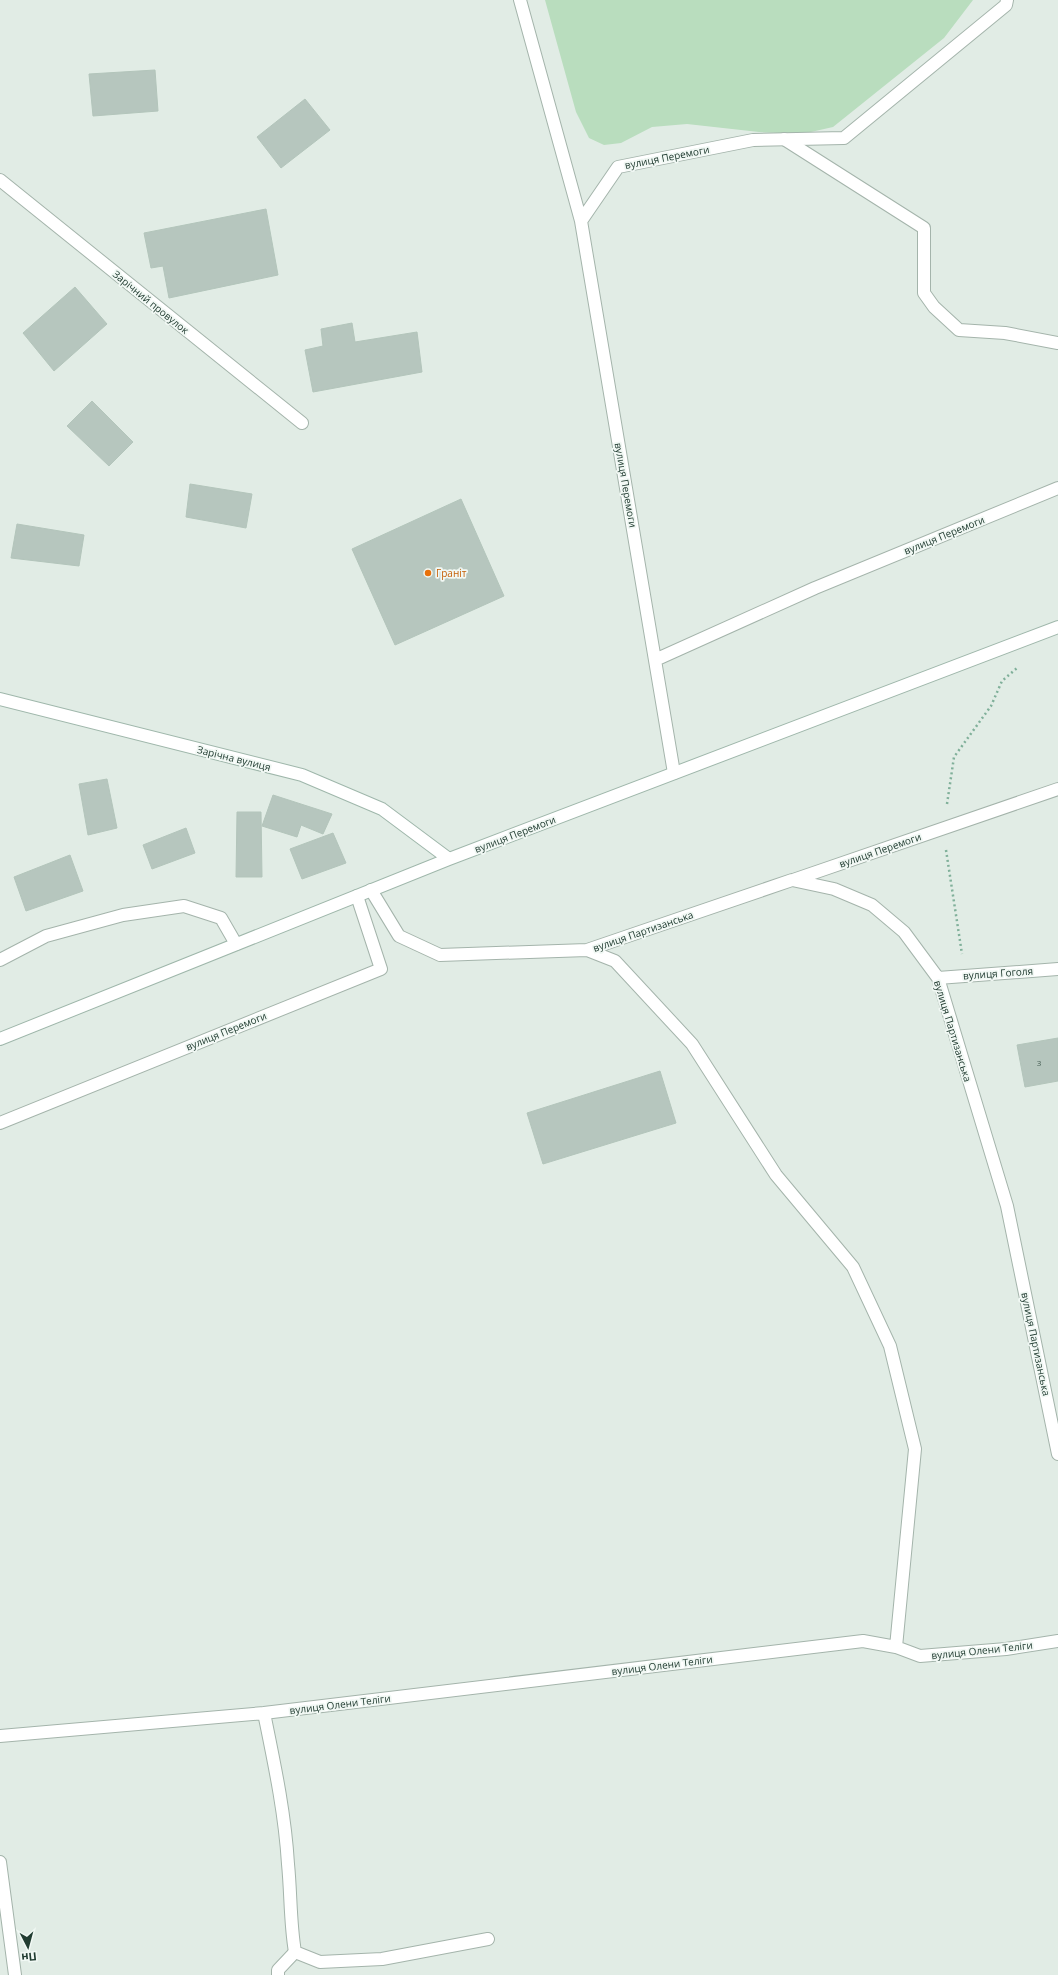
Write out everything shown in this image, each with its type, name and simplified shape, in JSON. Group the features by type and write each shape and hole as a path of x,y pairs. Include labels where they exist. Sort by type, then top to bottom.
{"street":[{"path":"520,0 581,221"},
{"name":"вулиця Перемоги","path":"674,773 581,221 618,167 753,140 844,138 1006,5 1007,0"},
{"path":"784,139 924,228 924,292 934,307 959,330 1004,333 1058,343"},
{"name":"Зарічний провулок","path":"0,180 302,423"},
{"name":"вулиця Перемоги","path":"655,660 815,588 1058,488"},
{"name":"вулиця Перемоги","path":"0,1039 449,859 1058,627"},
{"name":"Зарічна вулиця","path":"0,699 302,775 382,809 449,859"},
{"name":"вулиця Перемоги","path":"792,880 1058,789"},
{"name":"вулиця Партизанська","path":"371,890 399,936 440,954 587,950 792,880 834,889 872,905 904,932 938,978 1007,1206 1058,1454"},
{"name":"вулиця Перемоги","path":"0,1122 381,969 357,896"},
{"path":"0,960 46,936 123,915 184,906 221,918 236,944"},
{"path":"587,950 615,961 692,1044 776,1175 853,1267 890,1346 915,1449 896,1647"},
{"name":"вулиця Гоголя","path":"938,978 1058,969"},
{"name":"вулиця Олени Теліги","path":"0,1736 264,1713 863,1641 896,1647 920,1656 1006,1649 1058,1641"},
{"path":"264,1713 277,1783 288,1863 291,1928 295,1952"},
{"path":"0,1862 15,1975"},
{"path":"295,1952 320,1962 382,1959 488,1939"},
{"path":"278,1975 278,1970 295,1952"}],"path":[{"path":"965,976 943,829 954,757 991,706 1002,681 1019,665"}],"green space":[{"path":"545,0 973,0 944,38 833,127 802,134 759,132 687,124 652,127 621,143 604,145 589,138 576,112"}],"building":[{"path":"155,70 158,111 93,116 89,74"},
{"path":"305,99 330,130 281,168 257,137"},
{"path":"266,209 278,275 169,298 163,266 151,268 144,233"},
{"path":"75,287 107,324 54,371 23,333"},
{"path":"352,323 355,342 417,332 422,372 313,392 305,350 323,346 321,329"},
{"path":"92,401 133,442 109,466 67,426"},
{"path":"190,484 252,494 246,528 186,517"},
{"name":"Граніт","path":"461,499 504,596 395,645 352,549"},
{"path":"17,524 84,535 79,566 11,558"},
{"path":"107,779 117,828 88,835 79,784"},
{"path":"273,795 332,814 323,834 301,825 297,837 262,826"},
{"path":"237,812 261,812 262,877 236,877"},
{"path":"186,828 195,853 152,869 143,845"},
{"path":"333,833 346,863 302,879 290,849"},
{"path":"70,855 83,891 26,911 14,877"},
{"path":"1058,1038 1058,1081 1025,1087 1017,1045"},
{"path":"660,1071 676,1123 543,1164 527,1113"}],"place":[{"name":"Граніт","path":"428,573"}]}
